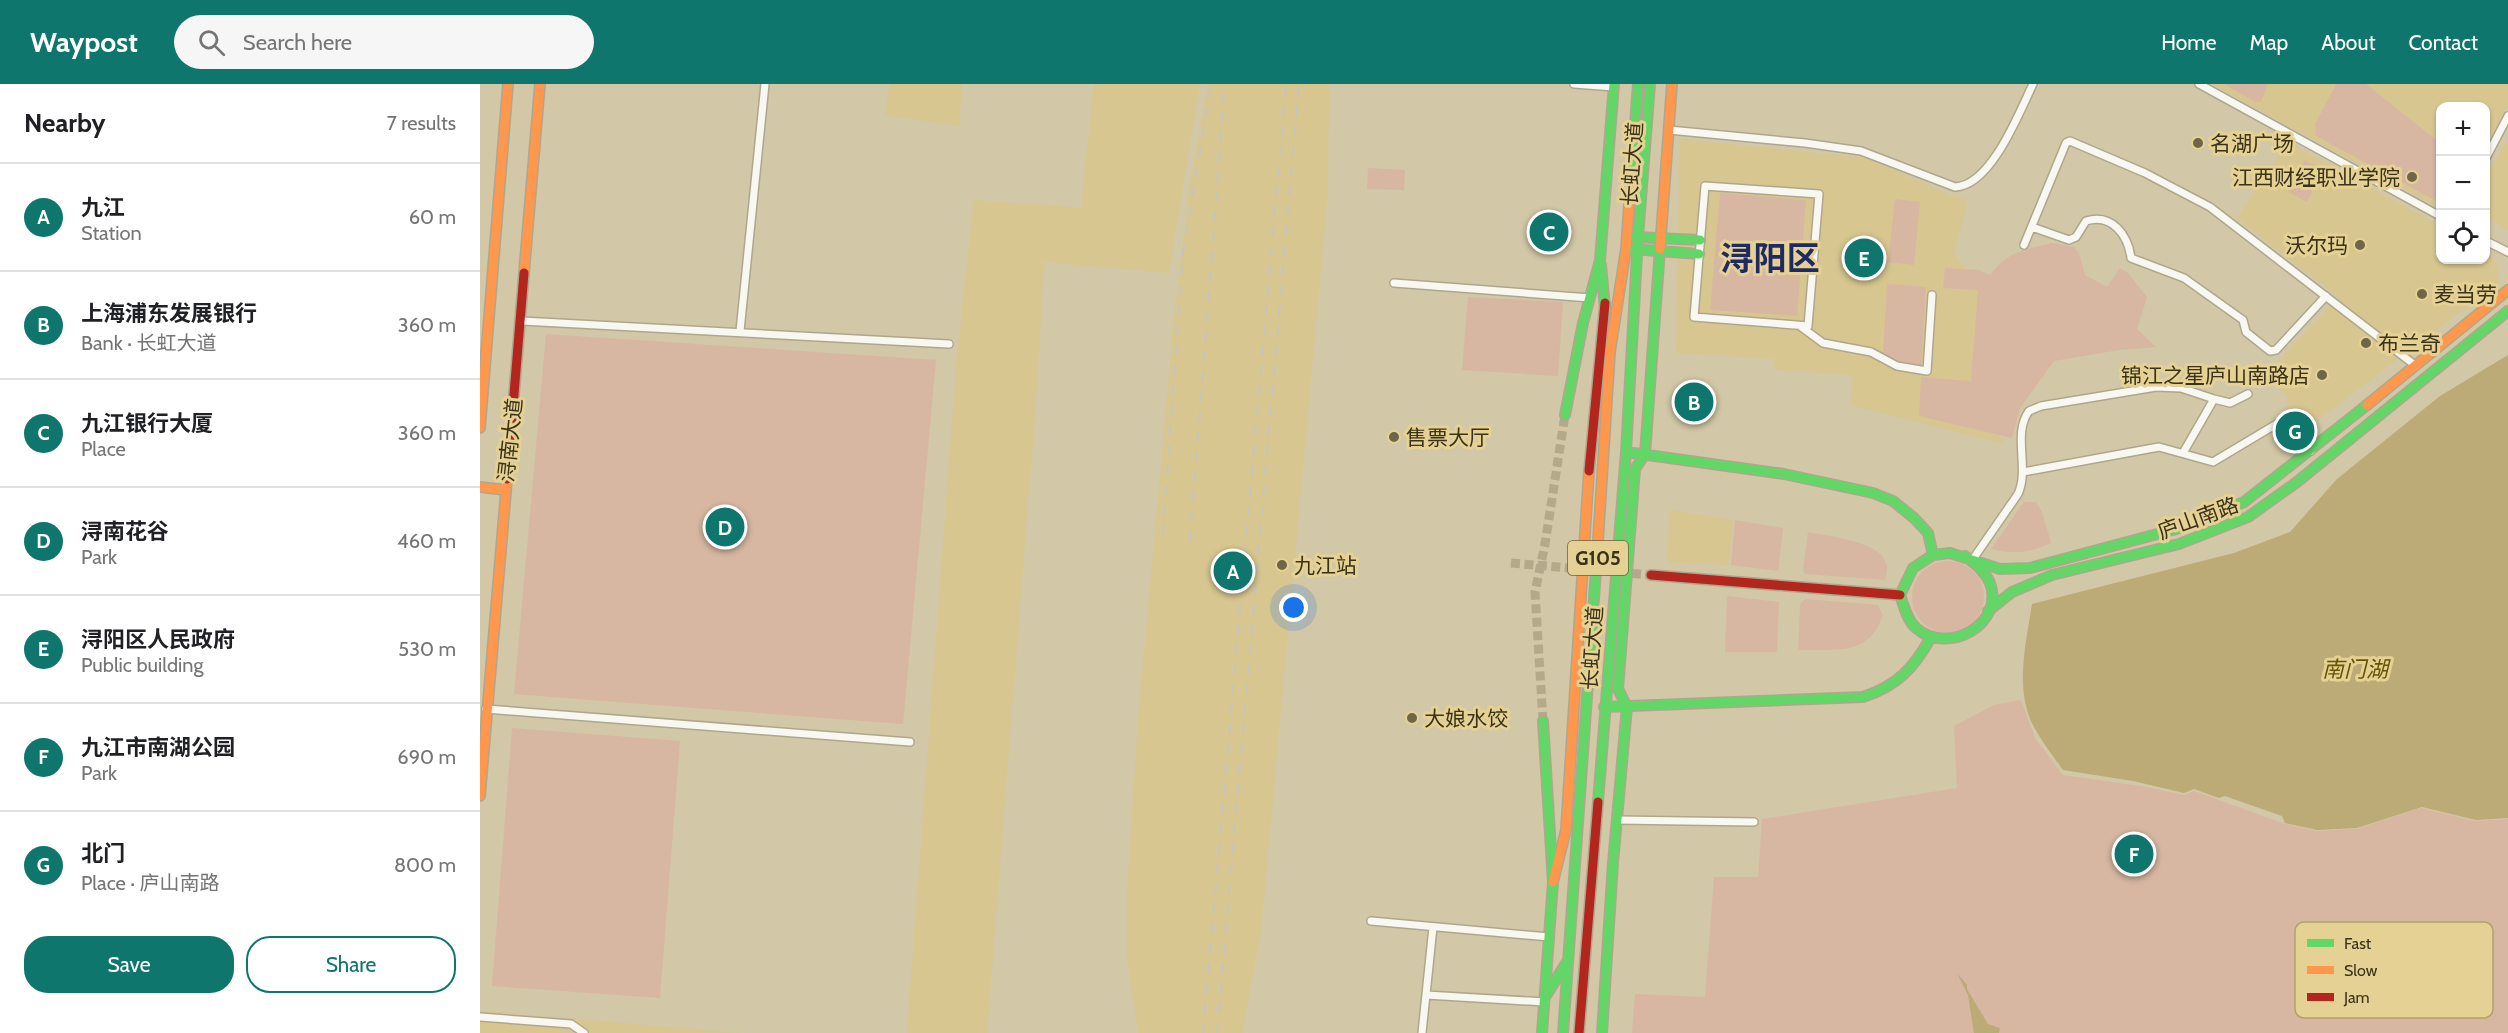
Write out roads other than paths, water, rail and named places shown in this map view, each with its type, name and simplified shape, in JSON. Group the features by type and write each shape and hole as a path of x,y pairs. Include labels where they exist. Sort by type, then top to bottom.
{"main road":[{"name":"浔南大道","path":"480,428 508,84"},
{"name":"浔南大道","path":"480,796 505,489 522,321 540,84"},
{"name":"长虹大道","path":"1563,1033 1590,685 1610,352 1626,249 1638,84"},
{"name":"长虹大道","path":"1579,1033 1626,452 1638,237 1650,84"},
{"path":"1602,1033 1627,707 1618,689 1635,469 1645,454 1672,84"},
{"path":"1565,415 1600,260 1614,85"},
{"path":"1627,236 1700,240"},
{"path":"1626,249 1699,254"},
{"path":"1600,260 1610,352"},
{"name":"庐山南路","path":"1969,558 2000,569 2030,568 2192,525 2244,502 2311,451 2508,290"},
{"path":"1553,882 1566,830 1584,524 1605,303"},
{"name":"庐山南路","path":"1988,611 2012,592 2052,575 2179,544 2248,517 2297,482 2508,311"},
{"path":"1626,452 1784,474 1873,493 1893,501 1914,518 1928,533 1933,555"},
{"path":"480,487 505,489"},
{"path":"1950,553 1969,558 1981,569 1989,584 1991,595 1988,611 1983,621 1968,635 1951,640 1930,638 1916,628 1906,613 1900,595 1913,568 1933,555 1950,553"},
{"path":"1652,575 1900,595"},
{"path":"1604,708 1863,697 1900,681 1919,660 1930,638"},
{"path":"1542,1033 1553,882 1543,721"},
{"path":"1545,999 1568,960"}],"street":[{"path":"740,331 765,84"},
{"path":"1574,84 1614,85"},
{"path":"1669,130 1805,143 1861,151 1955,187 1966,186 1998,153 2033,84"},
{"path":"2199,84 2436,214"},
{"path":"2487,156 2508,116"},
{"path":"2024,245 2066,143 2070,141 2145,173 2210,207 2416,366"},
{"path":"1705,186 1818,194 1808,326 1694,317 1700,240 1705,186"},
{"path":"2032,227 2069,240 2076,237 2086,221 2102,220 2111,223 2125,236 2131,258 2184,278 2243,320 2246,332 2270,351 2276,350 2326,296"},
{"path":"2490,242 2508,252"},
{"path":"1394,282 1590,298"},
{"path":"1798,325 1823,343 1871,352 1897,366 1927,371 1932,295"},
{"path":"522,321 949,344"},
{"path":"1969,558 2024,483 2022,427 2029,411 2041,406 2156,387 2181,388 2230,403 2248,394"},
{"path":"2183,453 2214,399"},
{"path":"2023,472 2159,447 2213,462 2280,423 2290,427"},
{"path":"2297,435 2311,451"},
{"path":"486,709 910,742"},
{"path":"1617,820 1754,822"},
{"path":"1371,921 1549,937"},
{"path":"1422,1033 1434,927"},
{"path":"1426,994 1545,999"},
{"path":"480,1017 571,1024 584,1033"}],"water":[{"name":"南门湖","path":"2508,355 2508,818 2476,820 2422,807 2357,828 2317,830 2285,823 2282,816 2225,796 2219,798 2194,789 2184,793 2133,781 2063,770 2034,727 2024,698 2023,667 2032,604 2234,553 2290,532 2337,479 2440,396"},
{"path":"1957,973 1967,985 1967,989 1988,1024 2000,1028 1999,1033 1974,1033 1968,995"}],"tunnel":[{"path":"1543,721 1535,592 1545,544 1565,415"},
{"path":"1511,563 1651,575"}],"railway":[{"path":"1163,535 1183,253 1211,84"},
{"path":"1190,541 1225,84"},
{"path":"1203,1033 1286,84"},
{"path":"1217,1033 1299,84"}],"place":[{"name":"名湖广场","path":"2198,143"},
{"name":"江西财经职业学院","path":"2412,177"},
{"name":"九江银行大厦","path":"1549,232"},
{"name":"沃尔玛","path":"2360,245"},
{"name":"浔阳区人民政府","path":"1864,258"},
{"name":"麦当劳","path":"2422,294"},
{"name":"布兰奇","path":"2366,343"},
{"name":"锦江之星庐山南路店","path":"2322,375"},
{"name":"上海浦东发展银行","path":"1694,402"},
{"name":"北门","path":"2295,431"},
{"name":"售票大厅","path":"1394,437"},
{"name":"浔南花谷","path":"725,527"},
{"name":"九江站","path":"1282,565"},
{"name":"九江","path":"1233,571"},
{"name":"大娘水饺","path":"1412,718"},
{"name":"九江市南湖公园","path":"2134,854"}],"district":[{"name":"浔阳区","path":"1770,258"}]}
